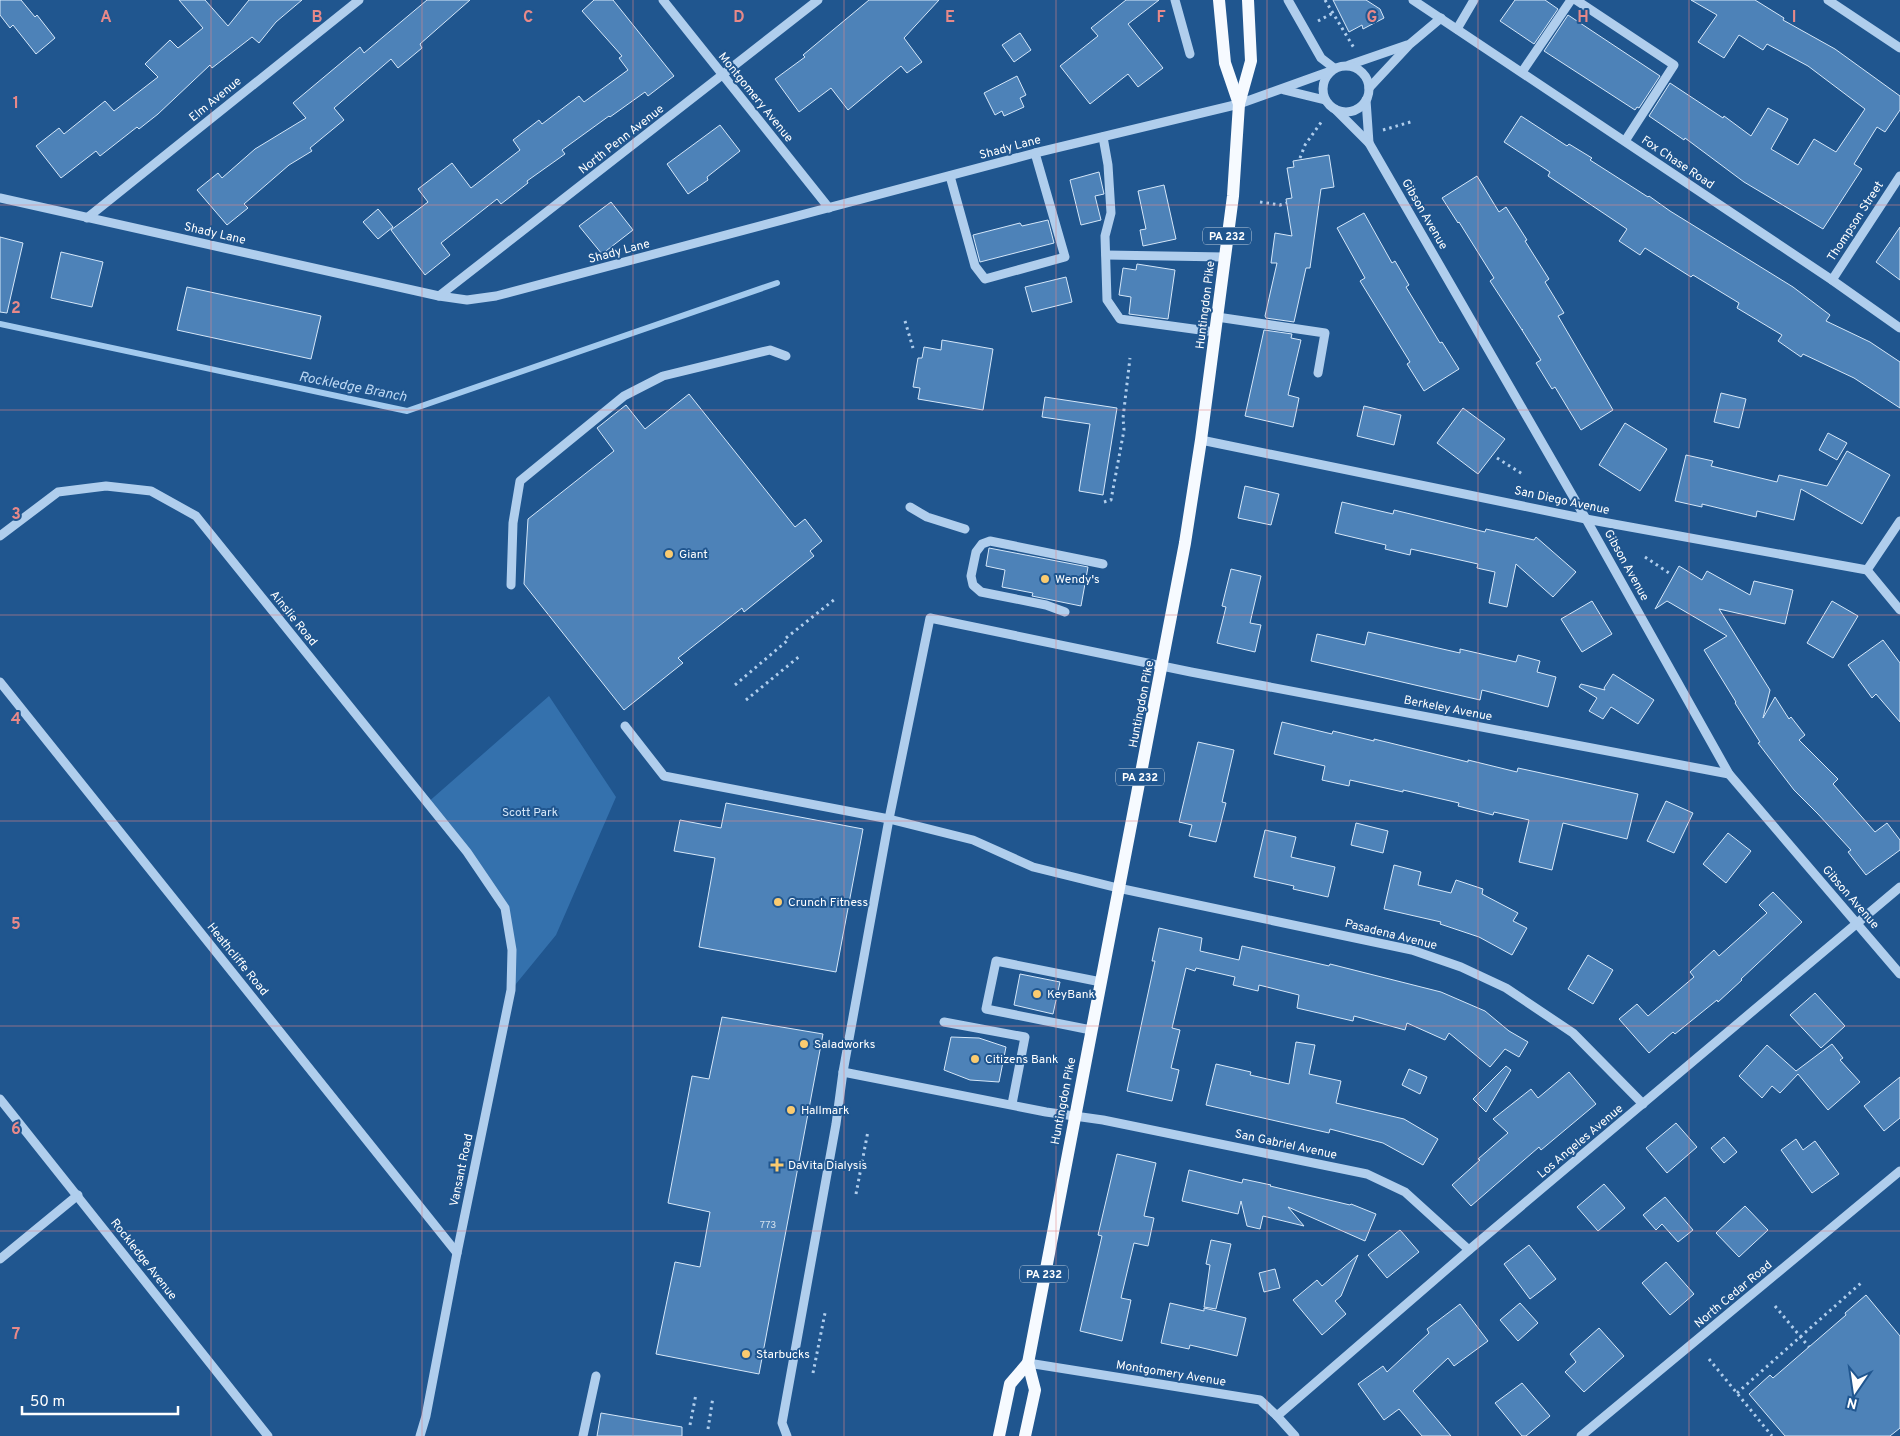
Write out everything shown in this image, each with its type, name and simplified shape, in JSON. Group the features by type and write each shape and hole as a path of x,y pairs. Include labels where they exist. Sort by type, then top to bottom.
{"main road":[{"name":"Huntingdon Pike","path":"1219,0 1226,63 1239,104"},
{"name":"Huntingdon Pike","path":"1025,1436 1035,1390 1028,1363 1074,1114 1163,666 1201,440 1233,196 1239,104 1251,61 1248,0"},
{"path":"999,1436 1010,1384 1028,1363"}],"street":[{"name":"Elm Avenue","path":"87,218 359,0"},
{"name":"Montgomery Avenue","path":"663,0 829,208"},
{"name":"North Penn Avenue","path":"439,296 818,0"},
{"path":"1175,0 1190,54"},
{"path":"1288,0 1321,58 1331,70"},
{"name":"Fox Chase Road","path":"1413,0 1832,280 1900,328"},
{"path":"1457,29 1474,0"},
{"path":"1522,72 1571,0"},
{"path":"1576,0 1674,65 1625,141"},
{"path":"1828,0 1900,48"},
{"path":"1369,88 1410,44 1441,18"},
{"path":"1239,104 1284,90 1331,70 1349,66 1410,44"},
{"path":"1349,66 1357,68 1367,80 1369,88 1366,100 1369,143"},
{"path":"1325,100 1322,86 1331,70"},
{"path":"1284,90 1325,100 1369,143"},
{"path":"1336,110 1343,112 1351,111 1358,108 1366,100"},
{"name":"Shady Lane","path":"0,198 439,296 467,300 496,296 1035,153 1239,104"},
{"path":"1103,137 1108,165 1111,213 1105,236 1107,300 1120,319 1216,332"},
{"name":"Gibson Avenue","path":"1369,143 1586,519 1729,774 1900,974"},
{"path":"950,176 975,266 985,279 1065,257 1035,153"},
{"name":"Thompson Street","path":"1832,280 1900,176"},
{"path":"1106,255 1225,257"},
{"path":"1217,317 1325,333 1318,373"},
{"path":"511,585 513,522 520,481 624,396 664,376 770,350 786,356"},
{"name":"San Diego Avenue","path":"1201,440 1586,519 1867,570"},
{"name":"Ainslie Road","path":"0,536 58,492 106,486 150,492 196,516 467,852 505,908"},
{"path":"910,507 927,517 965,529"},
{"path":"1900,521 1867,570 1900,610"},
{"path":"1065,612 1046,605 981,592 973,585 971,576 976,552 982,544 990,541 1103,564"},
{"name":"Berkeley Avenue","path":"890,819 930,618 1163,666 1729,774"},
{"name":"Heathcliffe Road","path":"0,682 457,1253"},
{"name":"Pasadena Avenue","path":"624,726 664,776 890,819 973,840 1033,867 1118,888 1412,950 1461,966 1506,988 1573,1033 1643,1104"},
{"path":"787,1436 782,1422 783,1416 836,1124 843,1072 890,819"},
{"name":"Los Angeles Avenue","path":"1277,1416 1469,1250 1900,887"},
{"name":"Vansant Road","path":"420,1436 426,1416 510,990 512,950 505,908"},
{"path":"1091,1030 986,1009 996,961 1101,982"},
{"path":"944,1022 1025,1037 1012,1104"},
{"name":"San Gabriel Avenue","path":"843,1072 1046,1112 1074,1114 1367,1174 1405,1192 1469,1250"},
{"name":"Rockledge Avenue","path":"0,1099 268,1436"},
{"name":"North Cedar Road","path":"1581,1436 1900,1171"},
{"path":"0,1259 78,1196"},
{"name":"Montgomery Avenue","path":"1028,1363 1260,1400 1294,1436"},
{"path":"583,1436 596,1376"}],"path":[{"path":"1326,0 1354,48"},
{"path":"1318,21 1333,13"},
{"path":"1383,130 1414,121"},
{"path":"1300,158 1305,145 1322,122"},
{"path":"1260,202 1287,203"},
{"path":"905,321 913,348"},
{"path":"1104,502 1111,500 1124,430 1123,418 1130,358"},
{"path":"1497,458 1524,475"},
{"path":"1645,557 1669,573"},
{"path":"735,685 835,599"},
{"path":"746,700 801,655"},
{"path":"856,1194 868,1131"},
{"path":"1737,1393 1860,1284"},
{"path":"1775,1306 1809,1347"},
{"path":"813,1373 825,1313"},
{"path":"1709,1360 1772,1436"},
{"path":"690,1425 696,1394"},
{"path":"708,1428 713,1397"}],"green space":[{"name":"Scott Park","path":"549,696 616,797 556,935 511,990 505,908 426,804"}],"building":[{"path":"0,0 21,0 35,17 37,15 55,38 36,54 13,25 10,28 0,15"},
{"path":"179,0 205,0 228,26 249,0 302,0 276,22 259,43 252,37 212,68 210,65 158,114 139,129 137,127 100,156 96,151 61,178 36,146 59,128 64,134 105,101 114,111 158,77 145,64 170,40 178,48 203,28"},
{"path":"427,0 470,0 420,44 422,48 398,68 391,59 334,108 344,120 310,148 312,151 289,165 244,204 248,208 227,225 197,190 218,173 222,178 255,149 306,118 293,103 360,47 364,53"},
{"path":"594,0 613,0 674,76 648,96 645,92 609,116 562,150 565,154 527,181 528,183 501,204 497,199 441,243 450,255 425,275 391,230 428,202 418,189 452,163 471,188 520,150 513,140 539,120 542,124 579,96 584,102 628,70 619,58 622,56 582,11"},
{"path":"869,0 939,0 904,38 922,62 907,73 901,66 848,110 831,88 799,112 775,79 805,57 803,55"},
{"path":"1126,0 1159,0 1128,24 1163,68 1138,87 1128,74 1090,104 1060,66 1098,36 1091,28"},
{"path":"1333,0 1366,0 1380,9 1384,18 1363,29 1362,25 1349,32"},
{"path":"1515,0 1545,0 1558,9 1534,44 1500,21"},
{"path":"1691,0 1755,0 1784,18 1783,20 1835,49 1900,96 1900,110 1885,132 1877,127 1854,164 1862,169 1823,229 1744,182 1685,138 1684,140 1649,116 1670,83 1723,118 1724,116 1751,136 1768,108 1788,119 1771,149 1798,165 1814,139 1836,152 1865,109 1808,66 1767,44 1763,50 1739,35 1724,58 1698,42 1717,15"},
{"path":"1568,15 1660,76 1639,108 1637,107 1635,110 1544,51"},
{"path":"1020,33 1031,50 1014,62 1002,45"},
{"path":"1017,76 1026,95 1020,98 1024,107 1004,116 1002,111 995,115 984,93"},
{"path":"1521,116 1567,146 1569,144 1592,158 1590,160 1793,287 1830,315 1826,321 1870,342 1900,362 1900,408 1854,378 1803,354 1801,357 1778,341 1782,335 1737,308 1739,303 1693,275 1691,277 1645,248 1640,255 1619,241 1627,229 1548,176 1550,172 1504,142"},
{"path":"720,125 740,151 707,177 708,180 688,194 667,164"},
{"path":"1329,155 1334,187 1321,189 1310,268 1306,268 1294,322 1266,318 1277,263 1271,263 1275,233 1292,236 1286,199 1292,198 1287,168 1294,167 1293,161"},
{"path":"1099,172 1104,194 1095,196 1101,220 1081,225 1070,180"},
{"path":"1477,176 1499,212 1506,207 1527,240 1525,241 1549,279 1545,282 1564,313 1558,316 1613,410 1581,430 1555,387 1552,389 1536,363 1541,360 1490,281 1494,278 1442,198"},
{"path":"1164,185 1176,239 1143,246 1140,230 1146,229 1138,191"},
{"path":"611,202 633,230 602,254 579,226"},
{"path":"378,209 393,227 378,239 363,222"},
{"path":"1364,213 1392,263 1395,261 1409,285 1406,287 1440,343 1442,342 1459,369 1424,391 1407,364 1410,362 1360,281 1365,278 1337,228"},
{"path":"1048,220 1054,243 980,262 973,235 1020,223 1022,226"},
{"path":"1900,227 1900,280 1876,262"},
{"path":"0,237 23,243 7,313 0,312"},
{"path":"61,252 103,262 92,307 51,298"},
{"path":"1137,264 1175,270 1168,319 1129,314 1131,297 1119,295 1123,268 1136,270"},
{"path":"1066,277 1072,302 1032,312 1025,287"},
{"path":"187,287 321,316 311,359 177,330"},
{"path":"1264,330 1292,334 1291,338 1301,340 1288,395 1299,398 1293,427 1245,416"},
{"path":"942,340 993,349 983,410 918,399 920,388 913,387 918,358 922,358 924,347 941,350"},
{"path":"1721,393 1746,399 1739,428 1714,422"},
{"name":"Giant","path":"689,394 795,527 805,519 822,541 810,551 814,556 744,612 742,608 678,658 683,663 624,710 524,584 528,519 614,451 597,428 626,405 645,429"},
{"path":"1045,397 1117,408 1103,495 1079,491 1090,424 1042,417"},
{"path":"1364,406 1401,415 1394,445 1357,436"},
{"path":"1463,408 1505,439 1478,474 1437,443"},
{"path":"1625,423 1667,449 1640,491 1599,465"},
{"path":"1828,433 1847,443 1837,460 1819,450"},
{"path":"1847,451 1890,475 1862,524 1801,489 1794,520 1757,511 1756,517 1702,504 1702,507 1675,501 1686,455 1713,461 1711,466 1777,482 1779,475 1827,486"},
{"path":"1245,486 1279,494 1271,525 1238,518"},
{"path":"1342,502 1393,514 1394,510 1485,532 1486,529 1534,540 1536,537 1576,572 1553,597 1516,564 1507,607 1489,603 1495,572 1477,568 1478,564 1411,549 1410,555 1385,549 1386,545 1335,533"},
{"name":"Wendy's","path":"989,548 1088,567 1081,606 1032,596 1033,593 1002,587 1005,570 986,566"},
{"path":"1679,566 1702,580 1707,571 1750,595 1754,581 1793,590 1785,624 1719,609 1770,690 1763,718 1775,697 1789,719 1791,717 1805,735 1799,740 1838,779 1833,784 1875,832 1887,823 1900,840 1900,850 1866,875 1848,852 1851,850 1794,790 1758,743 1760,742 1704,650 1727,636 1667,601 1655,609"},
{"path":"1231,569 1261,576 1250,623 1261,625 1255,652 1217,643 1226,607 1222,606"},
{"path":"1592,601 1612,634 1582,652 1561,619"},
{"path":"1832,601 1858,616 1833,658 1807,643"},
{"path":"1368,632 1460,653 1460,649 1516,662 1518,655 1540,661 1537,672 1556,677 1548,707 1482,690 1480,700 1311,661 1317,634 1365,645"},
{"path":"1883,640 1900,663 1900,722 1876,694 1872,698 1848,665"},
{"path":"1613,674 1654,700 1638,724 1611,707 1603,719 1589,711 1597,698 1579,687 1581,684 1605,690 1604,688"},
{"path":"1282,722 1332,734 1333,731 1374,741 1374,739 1517,772 1518,768 1638,794 1627,839 1563,823 1552,870 1519,862 1529,820 1494,812 1493,815 1458,806 1459,803 1403,790 1403,792 1350,780 1349,786 1322,780 1325,766 1274,754"},
{"path":"1198,742 1234,750 1222,802 1226,803 1216,842 1189,836 1192,825 1179,822"},
{"path":"1666,801 1693,813 1674,853 1647,841"},
{"name":"Crunch Fitness","path":"726,803 863,829 836,972 699,947 715,858 674,851 680,820 721,828"},
{"path":"1356,823 1388,831 1383,853 1351,845"},
{"path":"1265,830 1296,837 1291,857 1335,867 1328,897 1293,889 1294,886 1254,877"},
{"path":"1728,833 1751,851 1726,883 1703,864"},
{"path":"1394,865 1421,872 1418,885 1451,893 1456,880 1483,889 1482,894 1518,913 1513,921 1527,928 1512,955 1479,937 1440,924 1441,922 1384,909"},
{"path":"1773,892 1802,922 1718,1002 1717,1000 1675,1034 1673,1032 1649,1053 1619,1019 1637,1004 1648,1016 1694,977 1690,972 1714,950 1719,956 1767,913 1759,905"},
{"path":"1159,928 1202,938 1200,951 1239,960 1242,946 1329,966 1330,964 1441,992 1485,1011 1509,1031 1528,1042 1519,1057 1505,1049 1490,1067 1449,1033 1445,1040 1407,1023 1405,1030 1354,1016 1353,1021 1297,1008 1299,995 1259,985 1258,991 1233,985 1235,977 1196,968 1195,971 1186,968 1172,1028 1180,1030 1171,1068 1179,1070 1172,1101 1127,1091 1155,961 1152,961"},
{"path":"1588,955 1613,970 1593,1004 1568,989"},
{"name":"KeyBank","path":"1020,974 1060,982 1053,1014 1014,1005"},
{"path":"1815,993 1845,1026 1821,1048 1790,1015"},
{"path":"722,1017 823,1034 759,1374 656,1354 675,1262 700,1267 710,1212 668,1203 692,1076 709,1079"},
{"name":"Citizens Bank","path":"951,1037 979,1038 1006,1047 999,1082 970,1080 944,1070"},
{"path":"1296,1042 1315,1045 1309,1074 1341,1081 1336,1103 1404,1119 1438,1139 1423,1165 1383,1143 1330,1129 1329,1133 1206,1105 1216,1064 1251,1072 1250,1075 1289,1084"},
{"path":"1832,1044 1843,1058 1840,1060 1860,1082 1828,1110 1798,1074 1780,1093 1772,1086 1762,1098 1739,1076 1767,1045 1796,1071"},
{"path":"1506,1066 1511,1070 1486,1112 1473,1099"},
{"path":"1409,1069 1427,1077 1420,1094 1402,1085"},
{"path":"1569,1072 1596,1104 1541,1150 1539,1147 1471,1206 1452,1185 1508,1133 1493,1119 1531,1089 1538,1098"},
{"path":"1900,1077 1900,1118 1884,1131 1864,1106"},
{"path":"1676,1123 1697,1147 1667,1173 1646,1148"},
{"path":"1724,1137 1737,1152 1724,1163 1711,1148"},
{"path":"1796,1139 1803,1150 1815,1141 1839,1174 1812,1193 1781,1150"},
{"path":"1117,1154 1156,1163 1144,1216 1154,1218 1148,1246 1134,1243 1121,1298 1131,1300 1122,1341 1080,1331 1102,1236 1098,1235"},
{"path":"1189,1170 1242,1183 1243,1179 1271,1185 1351,1204 1376,1214 1365,1241 1288,1207 1304,1226 1263,1216 1260,1229 1247,1226 1241,1201 1238,1214 1182,1201"},
{"path":"1604,1184 1625,1208 1598,1231 1577,1207"},
{"path":"1665,1197 1693,1230 1678,1242 1662,1224 1656,1230 1643,1215"},
{"path":"1745,1206 1768,1230 1739,1257 1716,1233"},
{"path":"1400,1230 1419,1252 1387,1278 1368,1255"},
{"path":"1211,1240 1231,1244 1216,1309 1204,1307 1210,1265 1206,1264"},
{"path":"1529,1245 1556,1279 1530,1299 1504,1264"},
{"path":"1358,1255 1341,1296 1335,1301 1346,1314 1322,1335 1293,1300 1317,1280 1322,1286"},
{"path":"1666,1262 1694,1294 1670,1315 1642,1283"},
{"path":"1275,1269 1280,1288 1264,1292 1259,1273"},
{"path":"1866,1295 1900,1336 1900,1428 1890,1436 1785,1436 1749,1394 1770,1375 1773,1378 1846,1315 1845,1313"},
{"path":"1170,1303 1204,1311 1204,1308 1246,1318 1237,1356 1190,1345 1189,1349 1161,1343"},
{"path":"1520,1303 1538,1323 1518,1341 1500,1320"},
{"path":"1460,1304 1488,1341 1454,1366 1448,1358 1413,1391 1451,1436 1422,1436 1399,1409 1384,1420 1358,1384 1383,1366 1387,1372 1429,1333 1427,1329"},
{"path":"1599,1328 1624,1356 1584,1392 1565,1372 1576,1362 1570,1354"},
{"path":"1522,1383 1550,1416 1526,1436 1522,1436 1495,1403"},
{"path":"601,1413 682,1427 682,1436 597,1436"}],"waterway":[{"name":"Rockledge Branch","path":"0,324 407,411 777,283"}],"place":[{"name":"Giant","path":"669,554"},
{"name":"Wendy's","path":"1045,579"},
{"name":"Crunch Fitness","path":"778,902"},
{"name":"KeyBank","path":"1037,994"},
{"name":"Saladworks","path":"804,1044"},
{"name":"Citizens Bank","path":"975,1059"},
{"name":"Hallmark","path":"791,1110"},
{"name":"DaVita Dialysis","path":"777,1165"},
{"name":"Starbucks","path":"746,1354"}]}
